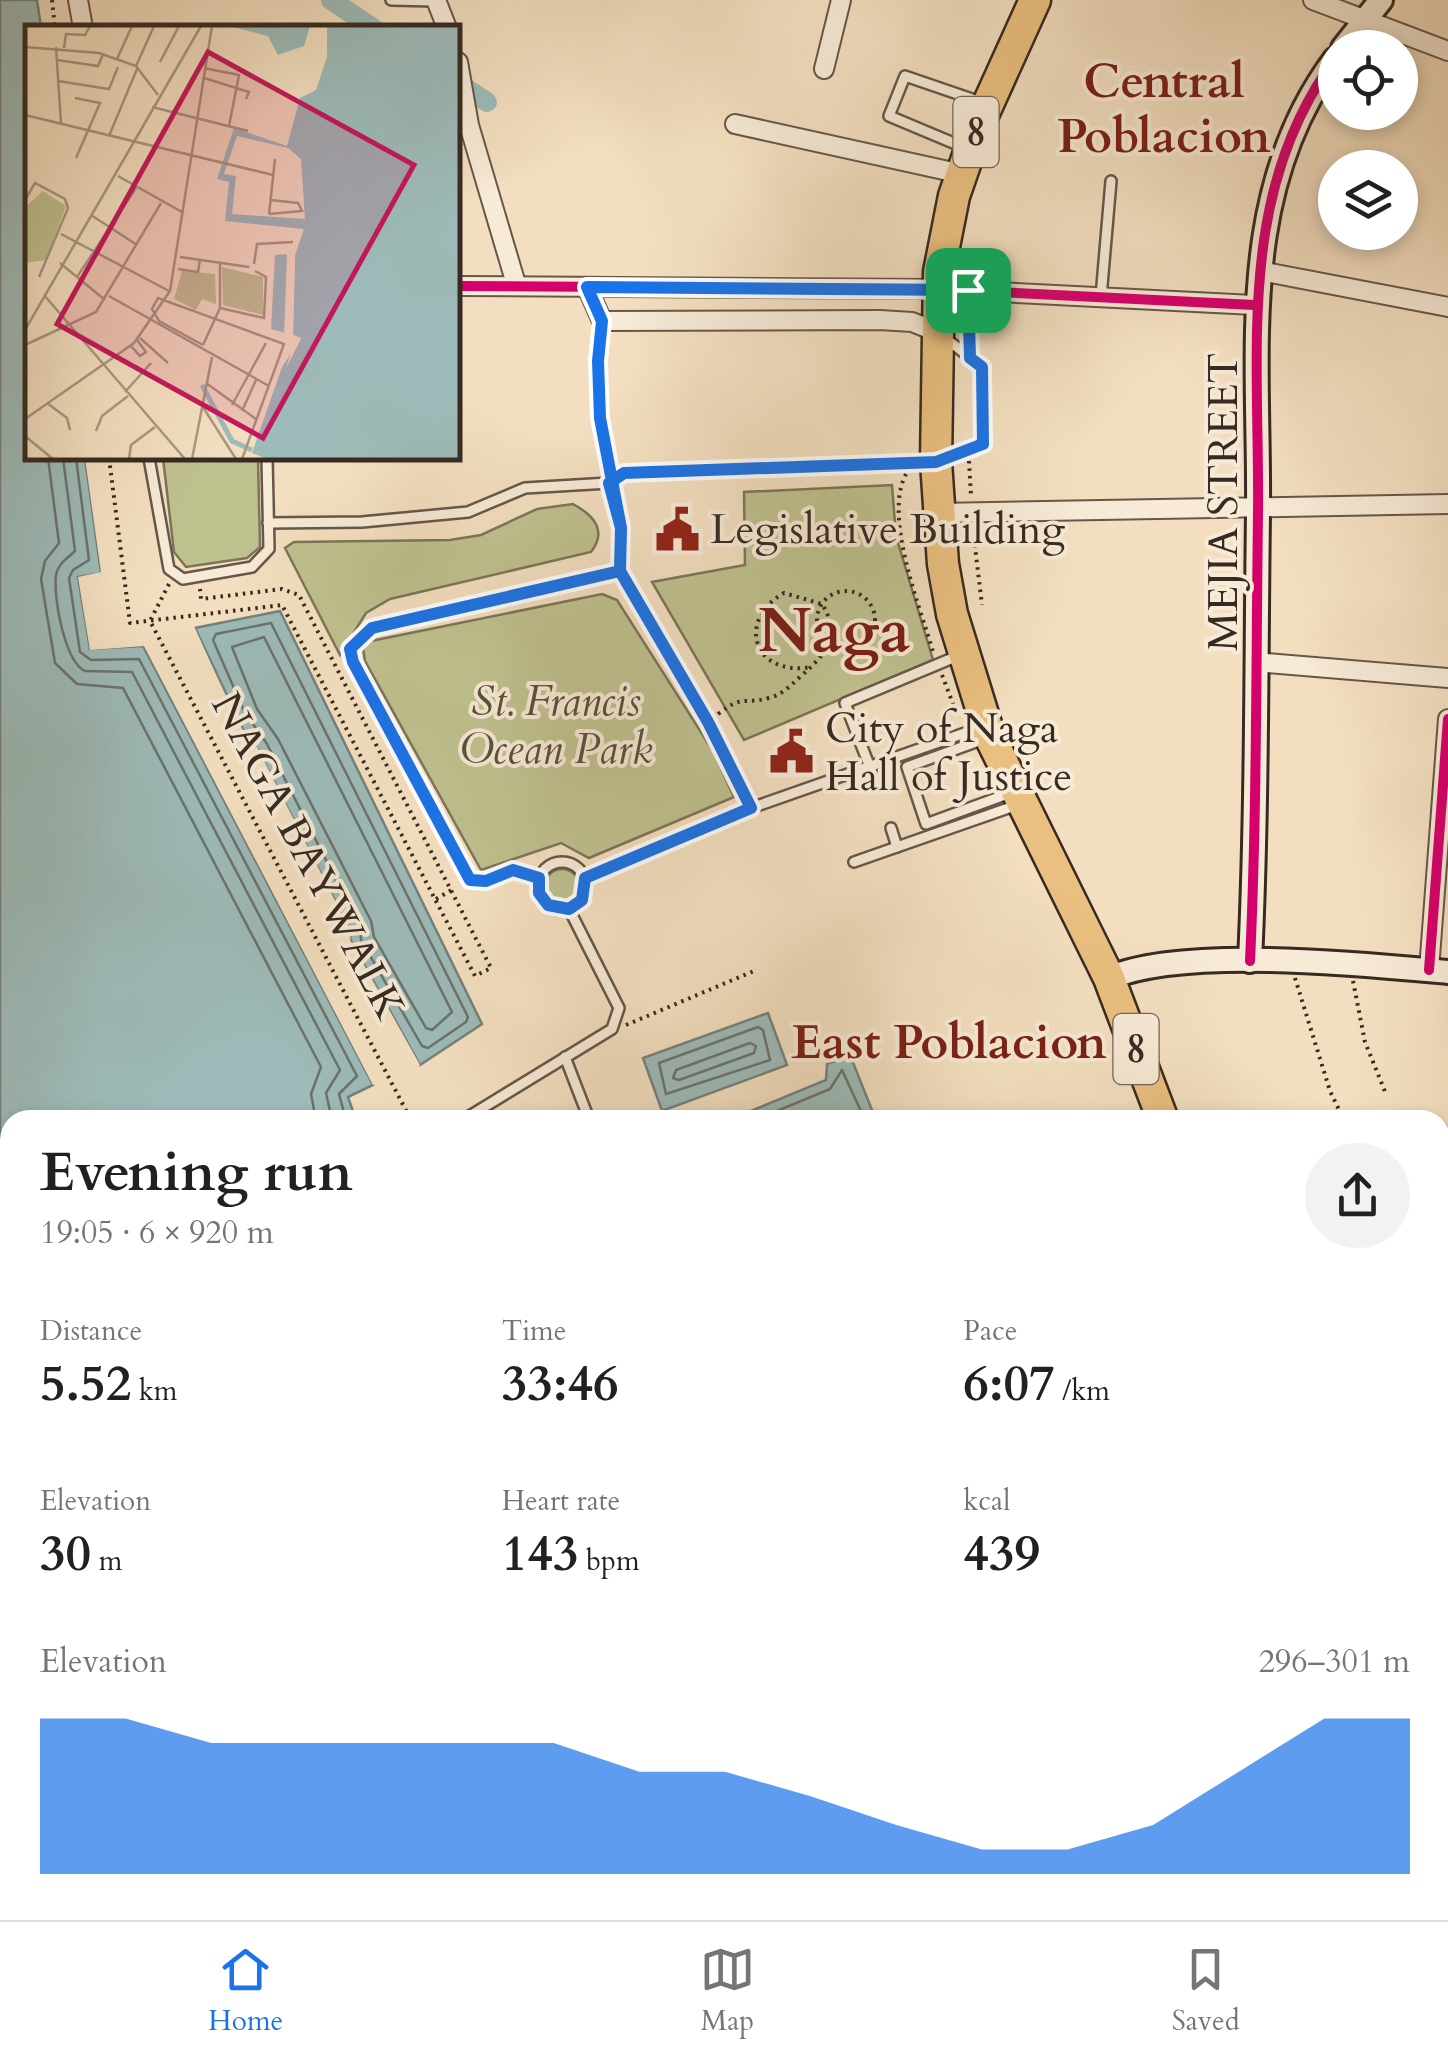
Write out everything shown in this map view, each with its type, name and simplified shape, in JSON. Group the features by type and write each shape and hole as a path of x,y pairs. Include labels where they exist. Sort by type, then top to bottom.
{"highway":[{"name":"8","path":"1035,0 966,162 953,290 936,332 938,513 952,614 988,731 1109,978 1159,1110"}],"street":[{"path":"78,0 82,25"},
{"path":"436,0 446,25"},
{"path":"824,69 841,0"},
{"path":"1313,0 1448,52"},
{"path":"1356,30 1381,0"},
{"path":"460,79 465,116 516,284"},
{"name":"MEJIA STREET","path":"1250,962 1258,507 1254,304 1276,181 1304,103 1318,83"},
{"path":"735,124 966,162"},
{"path":"1260,271 1448,306"},
{"path":"460,286 953,290 1254,304"},
{"path":"587,287 602,321 880,320 912,322 936,332"},
{"path":"938,513 1448,504"},
{"path":"1255,662 1448,678"},
{"path":"1109,978 1140,964 1250,962 1439,971 1448,719"}],"lane":[{"path":"391,0 436,0"},
{"path":"966,162 888,116 909,76 988,104"},
{"path":"1101,297 1112,182"},
{"path":"602,321 598,380 609,483 621,528 620,571 708,722 751,808"},
{"path":"268,523 362,522 468,512 525,488 609,483 624,473 936,462 983,444 982,367 936,332"},
{"path":"148,460 166,556 176,574 199,579 252,567 269,549 267,460"},
{"path":"539,878 513,870 486,881 470,880 353,662 350,649 372,628 620,571"},
{"path":"876,782 845,703 962,654"},
{"path":"585,878 751,808 869,764 988,731"},
{"path":"988,731 907,767 926,824 1020,797"},
{"path":"854,862 1020,797"},
{"path":"890,828 897,847"},
{"path":"563,862 577,866 585,878 582,900 569,909 548,905 539,893 539,878 548,866 563,862"},
{"path":"479,1110 612,1029 619,1008 569,909"},
{"path":"566,1057 585,1110"}],"path":[{"path":"52,0 55,25"},
{"path":"953,290 970,358"},
{"path":"150,621 176,574"},
{"path":"150,621 282,606 474,976 490,968 299,596 282,589 202,599 199,579"},
{"path":"838,592 858,594 874,607 877,616 872,636 860,647 842,649 830,644 818,634 822,604 838,592"},
{"path":"708,722 737,699 769,698 784,692 811,667 830,644 829,616 822,604 784,594 773,600 758,622 760,652 768,664 790,671 811,667"},
{"path":"436,899 470,880"},
{"path":"1292,964 1316,1049 1340,1110"},
{"path":"1351,966 1365,1042 1386,1094"},
{"path":"612,1029 754,971"}],"green space":[{"path":"163,460 258,460 260,547 247,558 186,567 174,552"},
{"path":"892,485 896,536 933,660 744,740 652,582 745,565 744,492"},
{"path":"573,504 596,524 598,537 591,552 390,599 366,613 340,655 285,548 294,542 450,540 481,535 537,509"},
{"name":"St. Francis Ocean Park","path":"602,594 617,600 713,751 734,797 589,858 561,843 481,870 365,661 363,648 371,641"},
{"path":"562,869 574,874 579,886 574,898 562,903 550,898 545,886 550,874"}],"water":[{"path":"0,0 37,0 41,25 25,25 25,460 85,460 101,573 78,577 90,649 143,646 373,1085 348,1097 353,1110 0,1110"},
{"path":"280,611 482,1024 420,1065 350,939 351,932 257,748 252,748 195,628"},
{"path":"768,1013 787,1065 662,1110 643,1058"},
{"path":"850,1055 872,1110 753,1110 826,1080 827,1064"}],"pier":[{"path":"85,460 90,460 106,572 84,581 94,644 148,643 378,1083 373,1085 144,646 90,650 78,577 101,572"},
{"path":"193,624 233,712 252,747 257,747 351,932 350,940 420,1065 416,1067 346,942 346,933 254,752 248,750 228,714 191,630"}],"waterway":[{"path":"331,0 368,25"},
{"path":"460,84 487,102"}],"cycle path":[{"path":"1250,961 1260,278 1267,220 1281,165 1303,111 1318,87"},
{"path":"460,286 938,289 1254,305"},
{"path":"1429,970 1448,719"}],"place":[{"name":"Legislative Building","path":"677,529"},
{"name":"City of Naga Hall of Justice","path":"792,752"}],"district":[{"name":"Central Poblacion","path":"1164,108"},
{"name":"Naga","path":"834,632"},
{"name":"East Poblacion","path":"949,1042"}],"route":[{"path":"968,290 587,287 602,321 598,361 600,418 609,483 621,528 620,571 372,628 359,636 350,649 353,662 470,880 486,881 513,870 539,878 539,893 548,905 569,909 582,900 585,878 751,808 708,722 620,571 621,528 609,483 624,473 936,462 983,444 982,367 970,358 968,290"}]}
